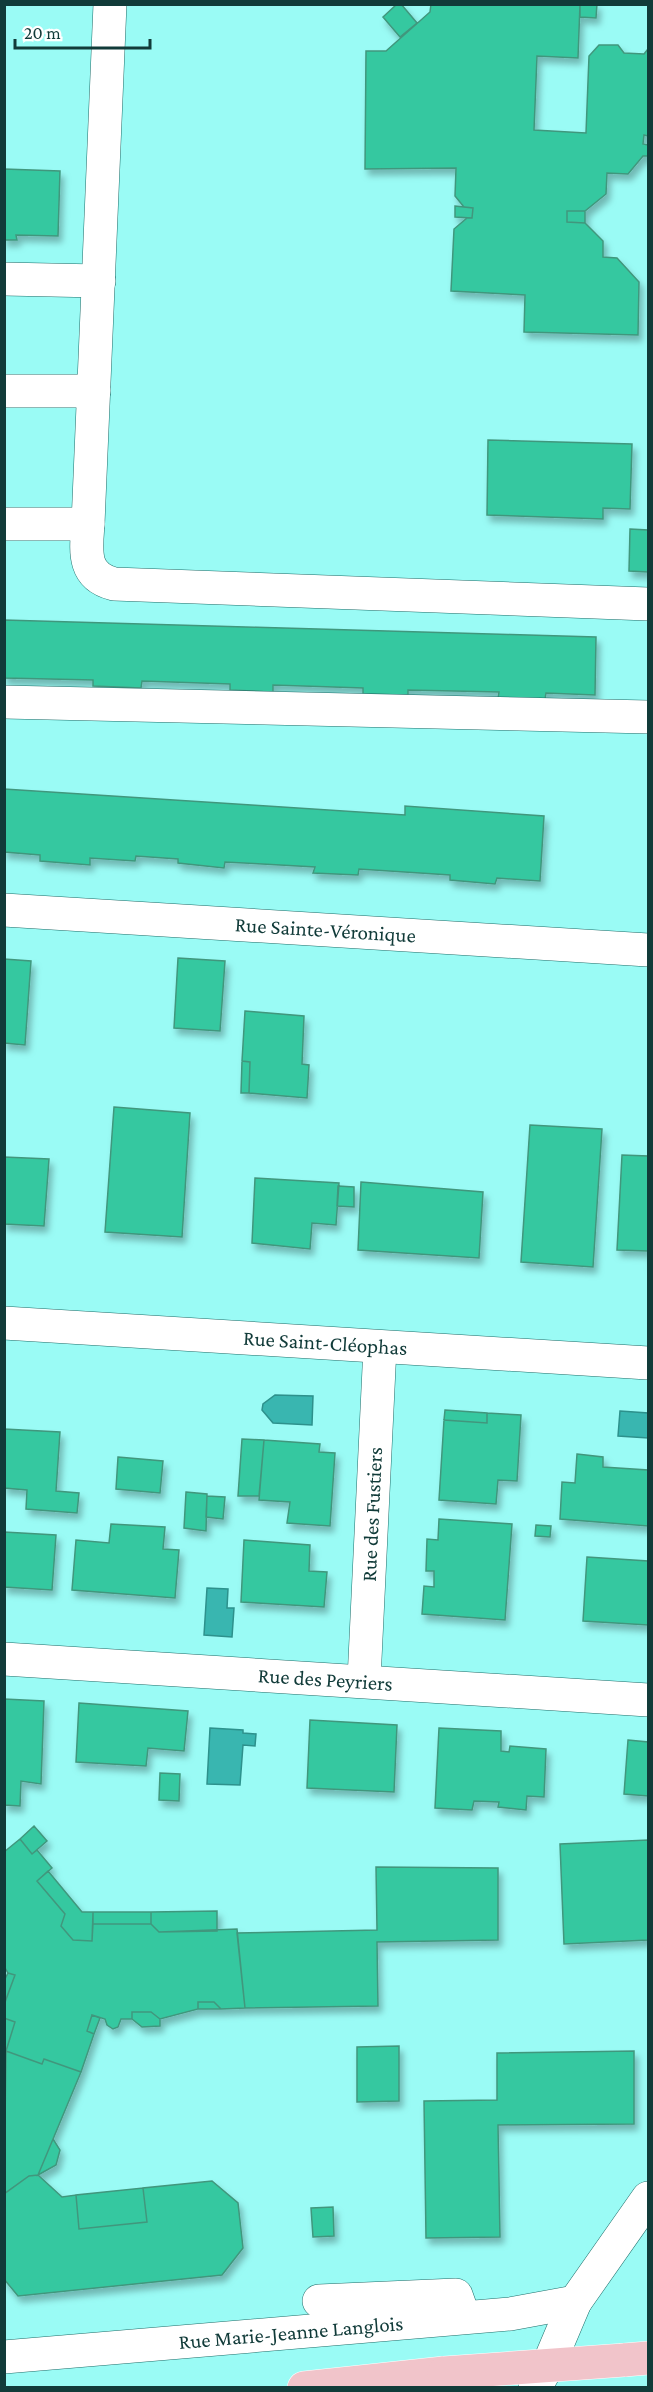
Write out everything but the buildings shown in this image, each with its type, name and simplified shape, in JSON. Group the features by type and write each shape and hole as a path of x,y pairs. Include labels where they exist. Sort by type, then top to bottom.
{"main road":[{"path":"304,2388 444,2373 636,2359"}],"street":[{"path":"110,4 86,555 88,567 104,581 114,584 648,604"},
{"path":"4,279 99,281"},
{"path":"4,391 94,391"},
{"path":"4,524 88,524"},
{"path":"4,702 648,717"},
{"name":"Rue Sainte-Véronique","path":"4,910 648,950"},
{"name":"Rue Saint-Cléophas","path":"4,1323 648,1363"},
{"name":"Rue des Fustiers","path":"364,1680 380,1347"},
{"name":"Rue des Peyriers","path":"4,1659 364,1680 648,1700"},
{"path":"535,2388 550,2361 575,2302 648,2198"},
{"path":"319,2301 456,2295 464,2316"},
{"name":"Rue Marie-Jeanne Langlois","path":"4,2357 464,2316 510,2314 575,2302"}],"water":[{"path":"275,1395 313,1396 312,1425 273,1423 262,1410 263,1404"},
{"path":"620,1411 648,1413 648,1438 618,1436"},
{"path":"207,1588 228,1589 227,1608 234,1608 232,1637 204,1635"},
{"path":"210,1728 243,1730 243,1733 256,1734 255,1746 243,1745 240,1785 207,1784"}]}
